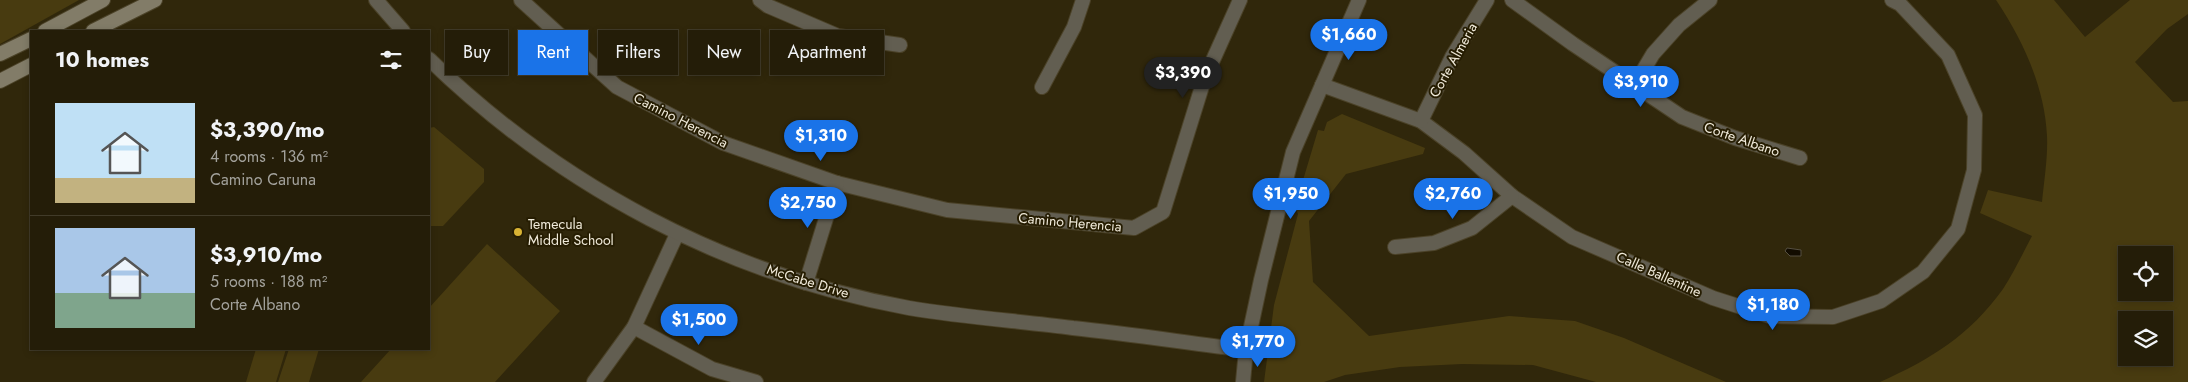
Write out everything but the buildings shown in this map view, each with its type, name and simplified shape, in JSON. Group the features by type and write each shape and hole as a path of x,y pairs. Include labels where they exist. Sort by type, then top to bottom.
{"main road":[{"path":"47,30 102,0"},
{"path":"95,30 154,0"},
{"path":"0,54 30,39"},
{"path":"0,81 30,66"}],"street":[{"path":"376,0 402,30"},
{"name":"Camino Herencia","path":"521,0 617,87 723,143 837,182 947,210 1134,228 1163,212 1204,80 1240,0"},
{"path":"760,0 768,6 838,36 900,45"},
{"path":"1042,87 1074,27 1083,0"},
{"path":"1242,382 1246,350 1264,266 1293,152 1359,0"},
{"name":"Corte Almeria","path":"1421,121 1452,57 1487,0"},
{"name":"Corte Albano","path":"1512,0 1634,86 1682,117 1735,138 1800,158"},
{"path":"1634,86 1653,54 1680,25 1710,0"},
{"name":"Calle Ballentine","path":"1322,86 1421,121 1464,153 1512,196 1572,237 1713,298 1768,316 1833,318 1881,302 1923,272 1958,229 1974,170 1975,115 1948,55 1900,4 1892,0"},
{"name":"McCabe Drive","path":"430,60 459,88 502,124 560,167 616,201 677,234 806,283 908,308 1246,350"},
{"path":"806,283 837,182"},
{"path":"1395,248 1434,243 1472,228 1512,196"},
{"path":"594,382 634,327 677,234"},
{"path":"634,327 712,370 756,382"}],"shaded area":[{"path":"0,0 79,0 0,44"},
{"path":"1996,0 2054,0 2085,37 2130,0 2188,0 2188,14 2167,29 2135,62 2173,102 2188,101 2188,382 1880,382 1932,355 1963,333 1977,320 2003,289 2032,236 1980,213 1988,190 2042,202 2047,144 2045,118 2037,82 2015,31"},
{"path":"1342,114 1425,148 1423,154 1346,174 1309,221 1313,282 1369,336 1509,316 1575,321 1624,338 1726,382 1596,382 1533,365 1462,364 1400,367 1345,375 1324,382 1264,382 1274,305 1298,214 1295,207 1318,130 1324,131 1327,122"},
{"path":"434,127 484,169 484,182 443,226 430,226 430,128"},
{"path":"487,244 560,311 495,382 361,382 390,350 430,350 430,307"},
{"path":"1787,248 1801,250 1801,256 1790,256 1785,251"},
{"path":"256,350 286,350 276,382 246,382"},
{"path":"289,350 319,350 309,382 278,382"}],"place":[{"name":"Temecula Middle School","path":"518,232"}]}
